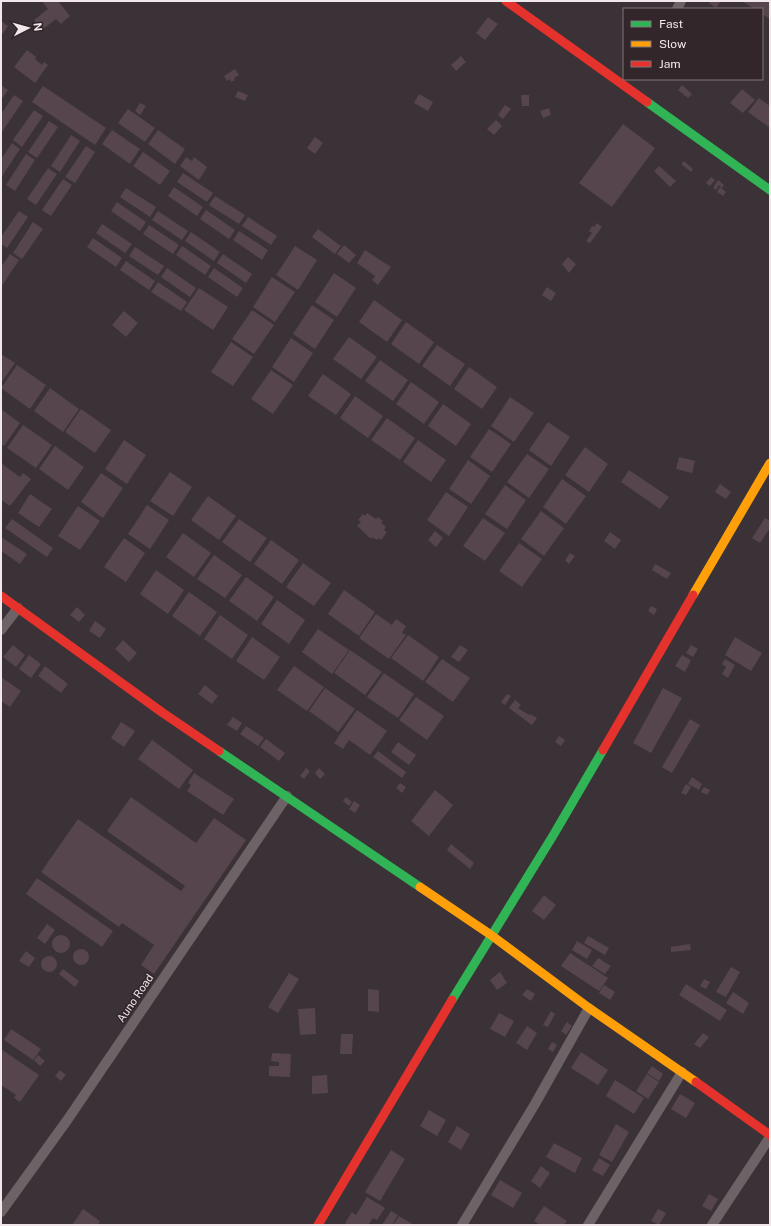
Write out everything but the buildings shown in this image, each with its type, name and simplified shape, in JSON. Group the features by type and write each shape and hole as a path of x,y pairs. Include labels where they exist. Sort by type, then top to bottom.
{"street":[{"path":"506,1 623,80"},
{"path":"628,83 770,190"},
{"path":"318,1225 491,935 554,834 770,463"},
{"path":"1,596 163,713 491,935 589,1008 682,1072 770,1136 712,1225"},
{"path":"1,630 18,608"},
{"name":"Auno Road","path":"1,1212 68,1119 287,796"},
{"path":"462,1225 535,1104 589,1008"},
{"path":"588,1225 682,1072"}],"traffic: fast":[{"path":"647,102 770,190"},
{"path":"452,1000 554,834 603,750"},
{"path":"219,751 420,887"}],"traffic: slow":[{"path":"693,595 770,463"},
{"path":"420,887 491,935 589,1008 696,1082"}],"traffic: jam":[{"path":"506,1 647,102"},
{"path":"603,750 693,595"},
{"path":"1,596 163,713 219,751"},
{"path":"318,1225 452,1000"},
{"path":"696,1082 770,1135"}]}
